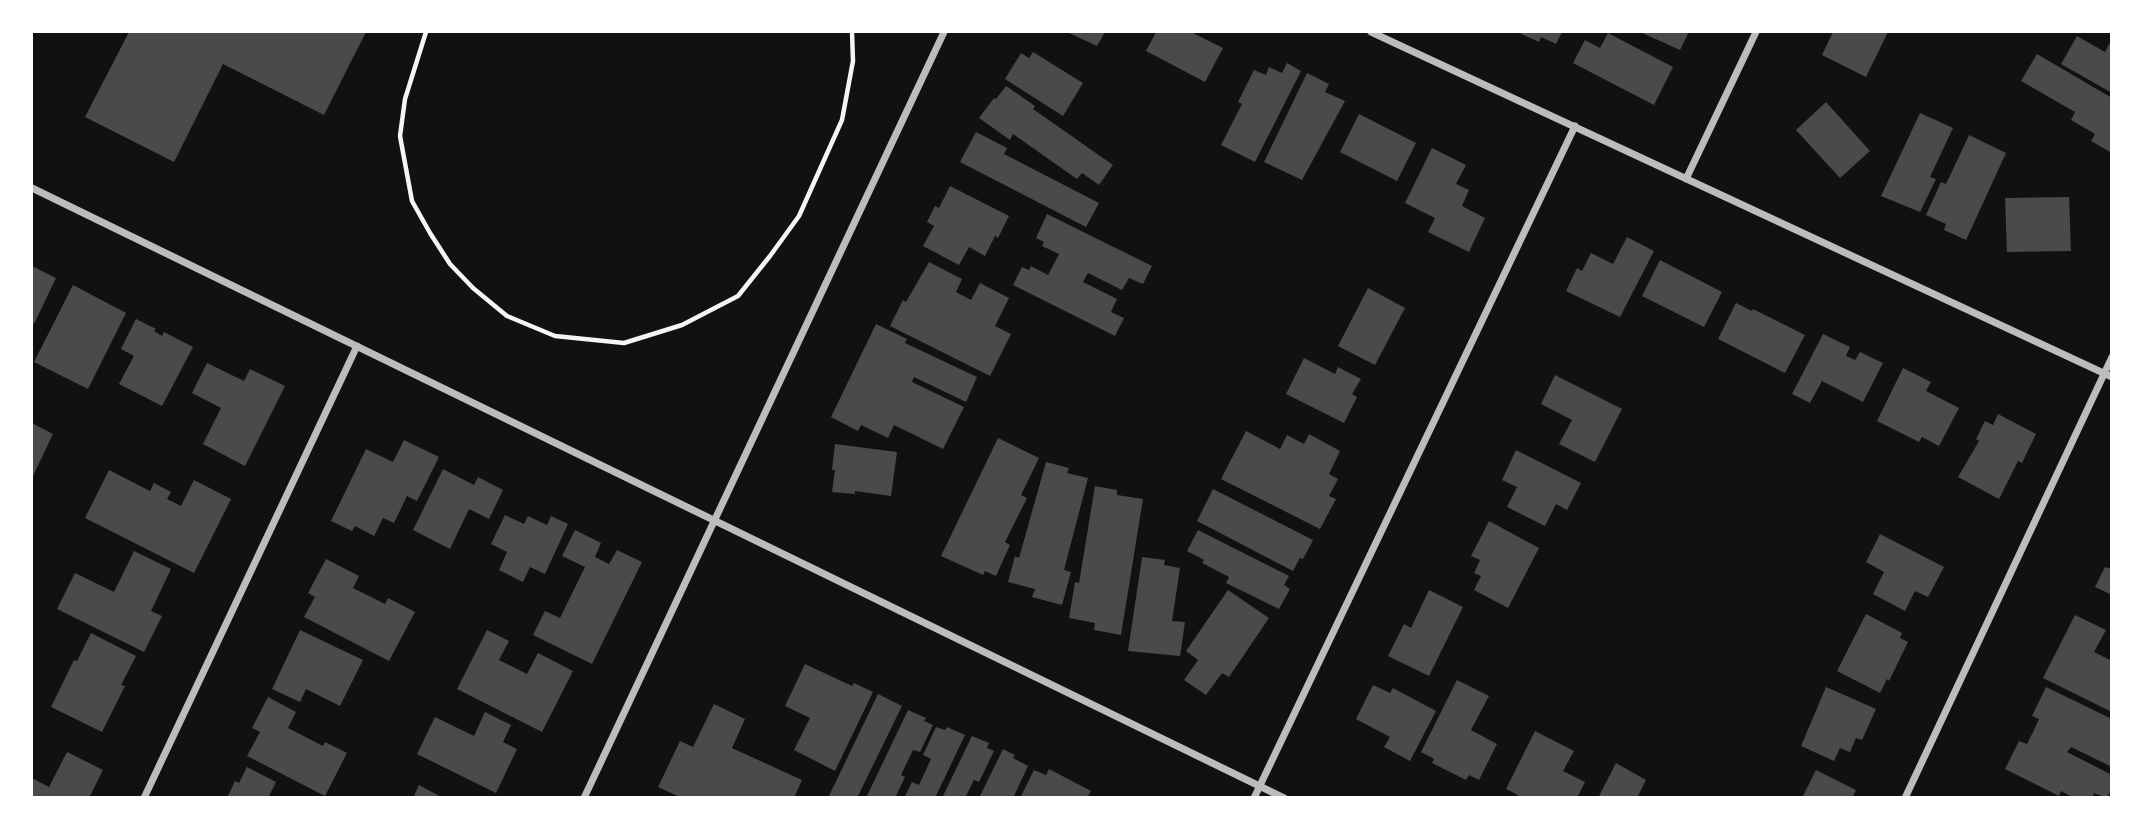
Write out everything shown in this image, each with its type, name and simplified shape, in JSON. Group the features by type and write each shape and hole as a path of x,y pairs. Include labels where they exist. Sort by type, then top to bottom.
{"street":[{"path":"584,797 944,32"},
{"path":"1371,32 2108,375"},
{"path":"1686,179 1756,32"},
{"path":"1255,797 1574,126"},
{"path":"32,188 713,522 1284,797"},
{"path":"144,797 357,346"},
{"path":"1905,797 2108,375 2112,356"}],"path":[{"path":"426,32 405,99 400,136 412,201 429,233 450,264 473,288 507,316 555,336 624,342 682,325 738,296 770,256 799,216 842,120 853,61 852,32"}],"building":[{"path":"129,32 366,32 324,115 223,64 174,162 85,117"},
{"path":"1067,32 1105,32 1097,46"},
{"path":"1156,32 1191,32 1223,48 1205,82 1146,51"},
{"path":"1517,32 1562,32 1556,44 1541,37 1539,42"},
{"path":"1640,32 1689,32 1680,50"},
{"path":"1833,32 1888,32 1866,77 1822,55"},
{"path":"1608,33 1673,67 1654,105 1573,63 1585,40 1600,48"},
{"path":"2077,36 2105,52 2109,44 2112,46 2112,93 2061,64"},
{"path":"1033,52 1083,83 1063,116 1005,79 1021,53 1029,58"},
{"path":"2037,54 2112,98 2112,153 2091,141 2095,134 2071,120 2075,112 2021,81"},
{"path":"1287,63 1301,71 1255,162 1221,145 1242,104 1238,102 1254,70 1266,75 1269,67 1282,73"},
{"path":"1307,73 1329,84 1325,92 1345,101 1302,180 1264,162"},
{"path":"1006,86 1035,106 1033,109 1113,165 1099,185 1082,173 1077,179 1013,134 1010,140 979,118"},
{"path":"1826,102 1870,151 1840,178 1796,130"},
{"path":"1920,113 1953,128 1930,177 1936,179 1920,212 1881,196"},
{"path":"1359,114 1416,143 1397,181 1340,152"},
{"path":"976,132 1007,148 1004,154 1099,203 1086,227 960,162"},
{"path":"1969,135 2006,153 1966,240 1944,230 1946,224 1926,215 1941,182 1946,184"},
{"path":"1432,148 1466,165 1456,184 1469,190 1462,206 1485,218 1469,252 1428,232 1435,218 1405,203"},
{"path":"950,186 1009,216 985,256 969,247 959,265 923,246 934,226 927,222 935,206 939,208"},
{"path":"2069,197 2071,251 2007,252 2005,198"},
{"path":"1047,214 1152,266 1143,284 1129,278 1122,290 1088,273 1083,282 1117,299 1111,312 1124,318 1115,336 1013,285 1022,267 1029,270 1031,266 1048,275 1059,254 1042,246 1044,242 1036,238"},
{"path":"1627,237 1654,251 1620,317 1566,291 1577,268 1582,271 1591,253 1613,264"},
{"path":"1660,260 1722,292 1704,327 1642,296"},
{"path":"929,262 962,279 956,292 971,300 980,283 1009,298 995,326 1011,334 990,376 890,326 903,300 906,302"},
{"path":"32,266 56,278 34,324 32,323"},
{"path":"73,285 126,313 88,389 34,362"},
{"path":"1368,288 1405,308 1375,365 1338,346"},
{"path":"1736,303 1805,335 1785,373 1718,339"},
{"path":"136,319 156,329 154,331 162,336 164,332 193,347 162,406 119,384 134,356 121,349"},
{"path":"876,324 907,339 905,343 977,377 966,402 914,377 912,382 964,407 943,449 894,425 888,438 861,425 858,431 831,417"},
{"path":"1823,334 1850,347 1846,356 1855,360 1860,352 1883,363 1863,402 1822,381 1810,403 1792,394"},
{"path":"1304,358 1335,374 1338,367 1361,379 1352,394 1357,397 1344,423 1286,394"},
{"path":"207,363 244,381 250,369 285,386 245,466 203,444 221,408 192,393"},
{"path":"1903,368 1931,382 1926,391 1959,408 1939,446 1922,437 1919,442 1877,421"},
{"path":"1555,375 1622,409 1595,462 1559,444 1572,420 1541,404"},
{"path":"1998,414 2036,434 2022,463 2018,461 1999,499 1958,477 1979,441 1976,439 1985,421 1993,425"},
{"path":"32,423 53,434 32,478"},
{"path":"1246,431 1280,449 1287,435 1304,444 1309,434 1340,451 1329,474 1338,479 1329,496 1336,499 1320,529 1221,479"},
{"path":"998,438 1039,458 1021,495 1027,498 1005,542 1010,545 996,576 985,571 983,575 941,556"},
{"path":"404,440 439,457 417,501 407,496 394,523 383,518 374,536 355,526 352,531 331,521 366,449 393,462"},
{"path":"835,444 897,452 891,496 855,491 855,494 832,492"},
{"path":"1516,450 1581,483 1567,510 1556,504 1545,526 1507,507 1517,487 1502,480"},
{"path":"1046,462 1069,468 1067,473 1088,478 1064,570 1071,572 1062,605 1032,597 1035,589 1008,582 1015,556 1019,558"},
{"path":"443,469 474,485 478,477 503,490 489,519 469,509 450,549 413,530"},
{"path":"109,470 150,491 154,483 171,492 167,499 181,506 194,480 231,499 194,573 85,518"},
{"path":"1095,486 1117,490 1117,495 1143,499 1121,635 1094,630 1095,623 1069,618 1075,582 1079,583"},
{"path":"1213,489 1313,540 1293,571 1197,521"},
{"path":"505,515 524,524 528,516 547,525 551,516 568,524 545,574 530,567 523,582 499,570 507,552 491,544"},
{"path":"1489,521 1539,548 1508,608 1474,590 1481,576 1474,573 1480,560 1471,556"},
{"path":"575,530 601,543 595,557 609,564 617,550 642,562 592,664 533,635 545,611 560,618 585,567 562,556"},
{"path":"1198,530 1289,576 1284,585 1290,589 1279,609 1226,583 1229,577 1202,563 1204,560 1187,551"},
{"path":"1880,534 1944,567 1928,597 1915,591 1905,611 1873,594 1884,572 1866,562"},
{"path":"134,551 171,569 151,611 162,616 144,652 57,609 75,573 114,592"},
{"path":"1142,557 1165,560 1164,565 1180,568 1172,621 1185,622 1180,656 1128,651"},
{"path":"326,559 359,576 353,588 385,604 388,598 415,612 389,661 304,617 315,597 308,593"},
{"path":"2105,567 2112,569 2112,595 2095,587"},
{"path":"1228,590 1269,618 1229,677 1222,673 1206,695 1184,680 1198,660 1186,651"},
{"path":"1429,590 1463,607 1429,676 1388,656 1404,624 1411,628"},
{"path":"1866,614 1902,633 1900,638 1908,642 1889,681 1887,679 1880,693 1837,671"},
{"path":"2075,615 2106,630 2094,652 2112,661 2112,712 2043,678"},
{"path":"300,630 363,660 340,706 306,689 300,702 272,689"},
{"path":"487,630 509,641 499,660 527,674 538,653 573,671 542,732 457,689"},
{"path":"91,633 136,656 121,685 125,686 102,732 51,707 74,660 77,661"},
{"path":"805,664 852,686 854,683 873,692 835,771 794,750 810,718 785,706"},
{"path":"1457,680 1489,696 1471,730 1497,744 1479,780 1469,775 1466,780 1432,763 1434,759 1421,752"},
{"path":"1373,685 1390,693 1393,688 1436,711 1410,761 1384,747 1390,737 1356,719"},
{"path":"1826,687 1876,709 1862,740 1856,738 1850,752 1840,748 1834,761 1801,746"},
{"path":"2046,687 2112,719 2112,767 2071,747 2067,752 2112,775 2112,788 2107,798 2094,793 2092,798 2074,798 2061,791 2059,796 2005,769 2019,741 2027,744 2033,732 2039,719 2032,716"},
{"path":"878,694 902,706 857,798 828,798"},
{"path":"268,697 296,712 288,728 323,746 325,742 347,753 325,796 247,756 260,732 252,728"},
{"path":"714,704 745,719 732,748 802,780 794,798 682,798 658,787 680,741 693,747"},
{"path":"908,710 926,718 924,721 933,725 920,752 913,750 901,775 905,777 895,798 866,798"},
{"path":"485,712 511,725 503,742 517,749 496,793 417,754 435,717 474,736"},
{"path":"936,727 945,730 947,727 965,735 935,798 904,798 912,782 919,785 931,759 923,755"},
{"path":"1535,731 1574,751 1563,771 1585,782 1577,798 1517,798 1518,795 1506,789"},
{"path":"972,736 989,743 987,748 994,751 979,782 974,780 965,798 942,798"},
{"path":"1003,749 1028,766 1013,798 979,798"},
{"path":"67,752 103,770 89,798 32,798 32,778 49,787"},
{"path":"1616,763 1646,780 1637,798 1598,798"},
{"path":"247,767 276,782 268,798 227,798 235,781 239,783"},
{"path":"1049,769 1091,791 1087,798 1020,798 1034,770 1046,775"},
{"path":"1816,770 1856,790 1852,798 1802,798"},
{"path":"419,785 443,798 413,798"}]}
